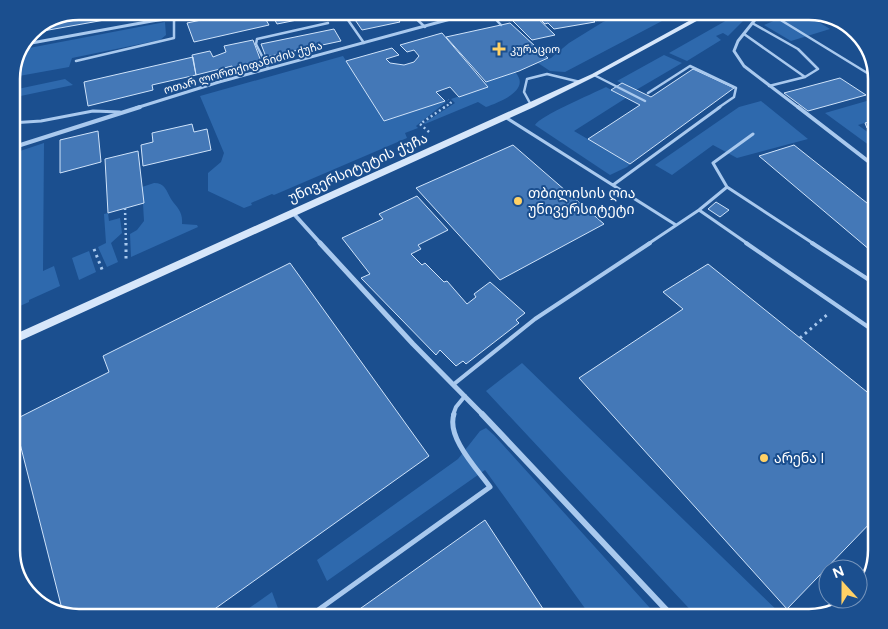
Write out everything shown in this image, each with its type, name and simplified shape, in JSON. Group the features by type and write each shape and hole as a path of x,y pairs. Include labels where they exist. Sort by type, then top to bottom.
{"main road":[{"name":"უნივერსიტეტის ქუჩა","path":"20,337 531,105 594,75 695,20"}],"street":[{"path":"32,43 164,20"},
{"name":"ოთარ ლორთქიფანიძის ქუჩა","path":"20,145 268,68 449,20"},
{"path":"754,20 738,41 734,51 744,66 868,161"},
{"path":"293,213 406,337 466,396 666,609"}],"lane":[{"path":"76,61 174,38 176,20"},
{"path":"348,20 364,43"},
{"path":"418,20 425,27"},
{"path":"497,20 501,24"},
{"path":"781,20 868,73"},
{"path":"268,68 256,44 257,39 328,23"},
{"path":"752,23 815,63 818,69 805,77 769,86"},
{"path":"744,34 805,77"},
{"path":"613,184 734,97 736,88 690,66 648,93"},
{"path":"531,105 524,92 527,79 532,76 545,73 580,82"},
{"path":"594,75 645,101"},
{"path":"20,122 41,121 93,111 123,112"},
{"path":"505,117 676,225"},
{"path":"753,134 713,163 727,187 868,279"},
{"path":"454,384 535,319 699,210 727,187"},
{"path":"699,210 868,327"},
{"path":"320,609 490,487 454,435 451,424 452,412 459,401 466,396"}],"path":[{"path":"429,132 420,124 451,103 448,100"},
{"path":"125,208 126,262"},
{"path":"94,249 103,272"},
{"path":"800,338 831,312"}],"shaded area":[{"path":"608,20 664,20 565,72 550,71 538,63 551,58 569,43"},
{"path":"727,20 744,20 728,36 723,33 716,36 721,40 687,61 669,53"},
{"path":"776,20 809,20 817,21 830,29 791,41 764,25"},
{"path":"165,22 166,35 160,40 72,58 69,67 20,76 24,56 29,48"},
{"path":"664,55 682,63 636,90 617,81"},
{"path":"343,56 384,121 446,102 416,126 418,128 405,133 407,138 251,203 252,205 244,208 208,191 208,173 221,162 224,153 200,96"},
{"path":"515,72 519,78 517,90 498,102 486,107 478,102 424,123 455,103 451,99 487,87 484,82"},
{"path":"65,79 73,85 20,96 20,89"},
{"path":"606,87 626,98 574,131 630,164 610,175 535,125 546,116"},
{"path":"761,101 808,139 737,158 713,145 672,175 655,165 739,107"},
{"path":"868,101 868,122 858,125 868,132 868,144 825,113"},
{"path":"44,143 43,271 54,266 60,286 20,306 20,151"},
{"path":"154,183 161,184 165,188 181,213 182,224 197,225 198,227 131,257 130,234 137,230 144,221 142,187"},
{"path":"108,213 109,221 120,218 122,233 111,243 118,262 107,267 98,247 106,243 104,214"},
{"path":"89,251 96,272 79,280 72,258"},
{"path":"522,363 776,609 690,609 486,391"},
{"path":"486,428 494,435 651,609 585,609 485,470 327,581 317,560 458,459 480,431"},
{"path":"272,592 278,609 248,609"}],"building":[{"path":"105,20 45,31 56,24 67,21"},
{"path":"201,20 266,20 269,25 194,42 187,23"},
{"path":"275,20 297,20 277,24"},
{"path":"355,20 399,20 400,22 362,30"},
{"path":"512,20 539,20 555,35 532,40"},
{"path":"541,20 593,20 595,22 554,29 548,23 545,24"},
{"path":"510,23 548,58 519,71 486,82 446,37"},
{"path":"334,29 341,41 266,57 261,44"},
{"path":"442,33 488,87 459,97 450,87 436,92 445,101 384,121 346,61 392,48 399,55 386,59 390,63 404,65 414,62 419,56 414,50 407,52 400,45"},
{"path":"253,40 262,64 234,70 232,66 196,75 192,55 210,51 213,57 226,52 224,46"},
{"path":"193,57 196,75 152,85 153,90 88,106 84,82"},
{"path":"693,69 734,88 630,164 588,139 640,105 611,90 622,83 651,97"},
{"path":"840,78 866,95 808,111 784,93"},
{"path":"192,124 194,132 207,129 211,150 143,166 141,145 153,142 152,133"},
{"path":"98,131 101,162 60,173 60,140"},
{"name":"თბილისის ღია უნივერსიტეტი","path":"513,145 604,224 500,280 416,188"},
{"path":"794,145 868,204 868,248 759,156"},
{"path":"138,151 144,203 108,213 105,159"},
{"path":"417,196 448,230 418,245 421,249 411,254 422,265 425,263 444,282 447,281 467,304 476,297 474,294 490,282 525,313 516,320 519,323 466,364 463,361 456,366 440,350 436,355 361,278 370,274 342,238 383,219 379,214"},
{"path":"716,202 729,210 720,217 708,209"},
{"path":"290,263 429,456 215,609 79,609 61,606 20,444 20,417 109,372 103,356"},
{"name":"არენა I","path":"708,264 868,393 868,525 835,559 818,559 818,577 787,609 579,378 683,309 663,292"},
{"path":"485,520 543,609 360,609"}],"place":[{"name":"კურაციო","path":"499,49"},
{"name":"თბილისის ღია უნივერსიტეტი","path":"518,201"},
{"name":"არენა I","path":"764,458"}]}
